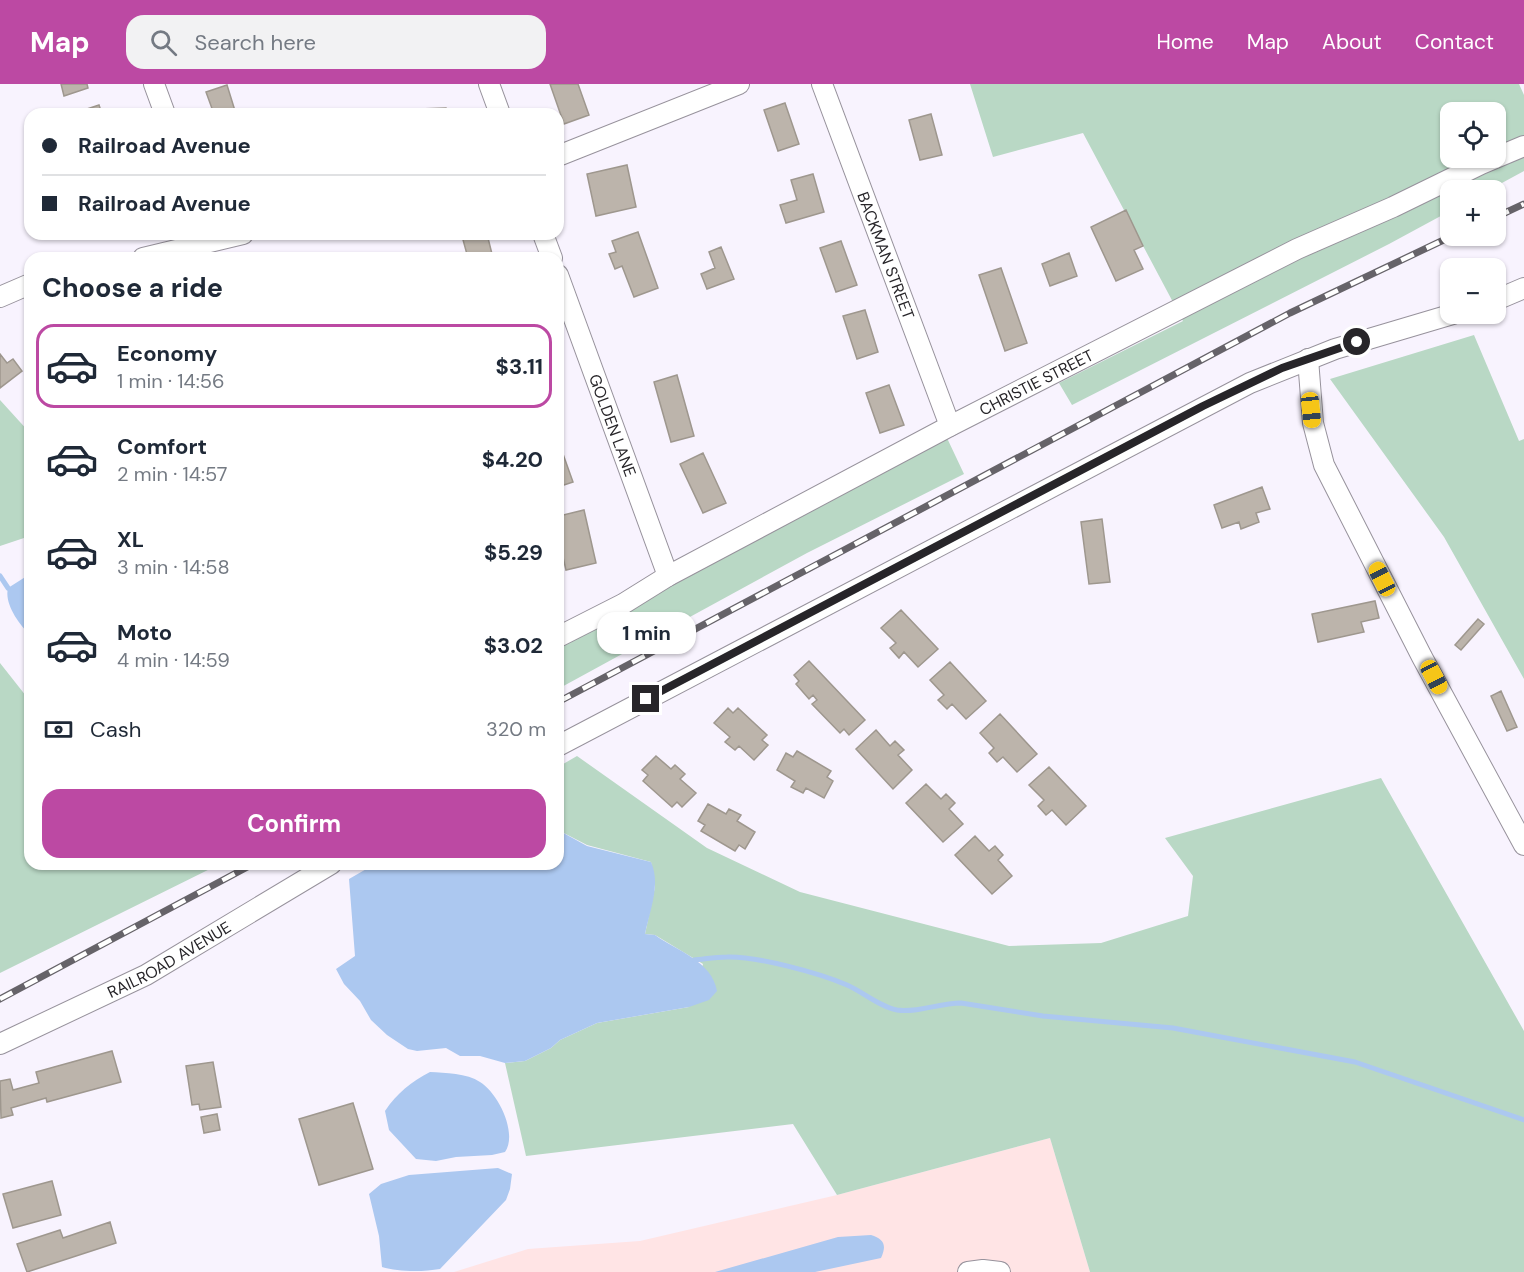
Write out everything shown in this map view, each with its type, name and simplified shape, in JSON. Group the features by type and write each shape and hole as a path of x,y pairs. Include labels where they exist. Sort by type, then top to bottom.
{"street":[{"path":"154,84 163,108"},
{"path":"489,84 498,108"},
{"path":"564,154 740,84"},
{"name":"BACKMAN STREET","path":"822,84 950,426"},
{"name":"CHRISTIE STREET","path":"564,634 950,426 1297,249 1524,146"},
{"path":"171,252 221,240"},
{"path":"0,297 24,287"},
{"path":"1506,296 1524,288"},
{"name":"GOLDEN LANE","path":"564,291 668,576"},
{"path":"564,743 1250,383 1308,359 1440,317"},
{"path":"1308,359 1312,423 1324,465 1422,657 1524,845"},
{"name":"RAILROAD AVENUE","path":"0,1044 146,975 321,870"},
{"path":"968,1272 983,1270 1000,1272"}],"shaded area":[{"path":"1050,1138 1090,1272 454,1272 528,1249 640,1241 837,1195"}],"green space":[{"path":"970,84 1519,84 1524,95 1524,171 1506,181 1440,180 1440,216 1072,405 1059,383 1183,321 1083,133 993,157"},
{"path":"1474,335 1519,441 1524,439 1524,679 1444,537 1330,379"},
{"path":"0,400 24,426 24,538 0,546"},
{"path":"947,438 964,474 807,553 564,686 564,640"},
{"path":"0,663 24,693 24,870 208,870 0,973"},
{"path":"577,756 707,848 800,892 1009,946 1101,943 1188,916 1193,876 1165,838 1381,778 1524,1031 1524,1272 1090,1272 1050,1138 837,1195 793,1124 526,1156 505,1063 525,1061 551,1048 560,1040 597,1023 689,1007 703,964 655,935 645,934 655,887 651,862 587,845 564,833 564,764"}],"water":[{"path":"24,578 24,628 10,607 8,588"},
{"path":"564,833 587,846 651,862 655,888 645,934 655,935 701,964 714,981 717,991 709,1000 689,1007 597,1023 560,1040 551,1048 525,1061 505,1063 480,1056 460,1056 446,1048 417,1051 408,1049 387,1035 371,1020 360,1001 344,984 336,969 355,956 349,879 365,870 564,870"},
{"path":"430,1072 469,1077 487,1087 499,1104 508,1124 509,1135 505,1152 436,1161 416,1159 389,1130 385,1111 405,1088"},
{"path":"498,1168 512,1174 506,1200 440,1269 411,1271 382,1267 379,1236 369,1194 381,1184 409,1175"},
{"path":"871,1235 879,1238 883,1243 881,1258 815,1272 715,1272 838,1237"}],"building":[{"path":"61,84 87,84 88,88 64,96"},
{"path":"550,84 578,84 589,115 564,124 564,108 558,108"},
{"path":"227,85 234,108 212,108 206,92"},
{"path":"785,103 799,144 778,151 764,110"},
{"path":"931,114 942,155 920,160 909,120"},
{"path":"627,165 636,207 596,216 587,174"},
{"path":"813,174 824,212 786,223 780,205 797,200 791,180"},
{"path":"1126,210 1143,246 1134,250 1143,269 1116,281 1091,227"},
{"path":"638,232 658,288 634,297 622,266 615,269 609,254 616,252 612,241"},
{"path":"463,240 488,240 492,252 466,252"},
{"path":"841,241 857,285 836,292 820,248"},
{"path":"721,247 734,279 707,289 701,274 715,268 709,252"},
{"path":"1069,253 1077,276 1050,286 1042,264"},
{"path":"1001,268 1027,343 1005,351 979,275"},
{"path":"865,310 878,352 857,359 843,316"},
{"path":"0,354 7,363 13,359 22,371 0,388"},
{"path":"677,375 694,436 671,442 654,382"},
{"path":"889,385 904,425 880,433 866,393"},
{"path":"703,453 726,503 703,513 680,464"},
{"path":"564,457 573,482 564,485"},
{"path":"1262,487 1270,509 1256,513 1259,522 1241,529 1239,522 1222,528 1214,505"},
{"path":"584,510 596,563 566,570 564,515"},
{"path":"1102,519 1110,582 1089,584 1081,522"},
{"path":"1375,601 1379,618 1361,622 1364,632 1318,642 1312,614"},
{"path":"901,610 938,649 918,667 904,652 899,658 890,648 896,643 881,628"},
{"path":"1478,619 1484,624 1461,650 1455,645"},
{"path":"809,661 865,720 849,735 844,729 840,733 812,704 817,700 813,695 809,699 796,684 799,681 794,675"},
{"path":"950,662 986,701 966,719 952,704 947,709 938,700 944,695 930,680"},
{"path":"1501,691 1517,727 1507,731 1491,696"},
{"path":"728,708 733,713 738,708 767,735 762,740 768,745 754,760 739,746 735,750 725,742 730,737 714,723"},
{"path":"1000,714 1037,754 1017,772 1003,757 997,762 989,753 994,748 980,733"},
{"path":"876,730 890,746 895,741 904,750 898,755 912,770 893,789 856,749"},
{"path":"797,751 831,771 827,777 833,781 824,798 806,788 803,793 791,787 795,781 777,770 786,753 793,757"},
{"path":"656,756 671,769 675,765 685,774 680,779 696,793 682,807 677,802 672,807 643,781 648,775 642,770"},
{"path":"1049,767 1086,806 1066,825 1052,810 1046,815 1038,806 1044,800 1029,785"},
{"path":"926,784 941,799 946,794 955,803 949,809 963,824 943,842 906,803"},
{"path":"708,804 726,814 729,809 741,815 737,821 755,832 745,849 739,845 735,851 701,831 705,825 698,821"},
{"path":"975,836 989,851 995,846 1003,855 998,860 1012,876 992,894 955,855"},
{"path":"112,1051 121,1082 47,1102 46,1098 11,1108 13,1115 1,1118 0,1081 10,1079 13,1090 39,1083 36,1072"},
{"path":"213,1062 221,1107 200,1110 199,1104 192,1105 186,1066"},
{"path":"353,1103 373,1169 319,1185 299,1119"},
{"path":"217,1114 220,1130 204,1133 201,1117"},
{"path":"52,1181 61,1215 13,1228 3,1194"},
{"path":"110,1222 116,1243 27,1272 17,1244 60,1230 63,1238"}],"waterway":[{"path":"0,576 8,588"},
{"path":"694,960 740,957 788,966 847,985 884,1006 897,1010 905,1011 961,1003 1043,1016 1173,1028 1355,1062 1524,1120"}],"railway":[{"path":"1506,212 1524,204"},
{"path":"564,699 1290,313 1440,242"},
{"path":"0,999 242,870"}],"route":[{"path":"646,699 1203,406 1282,368 1357,342"}]}
